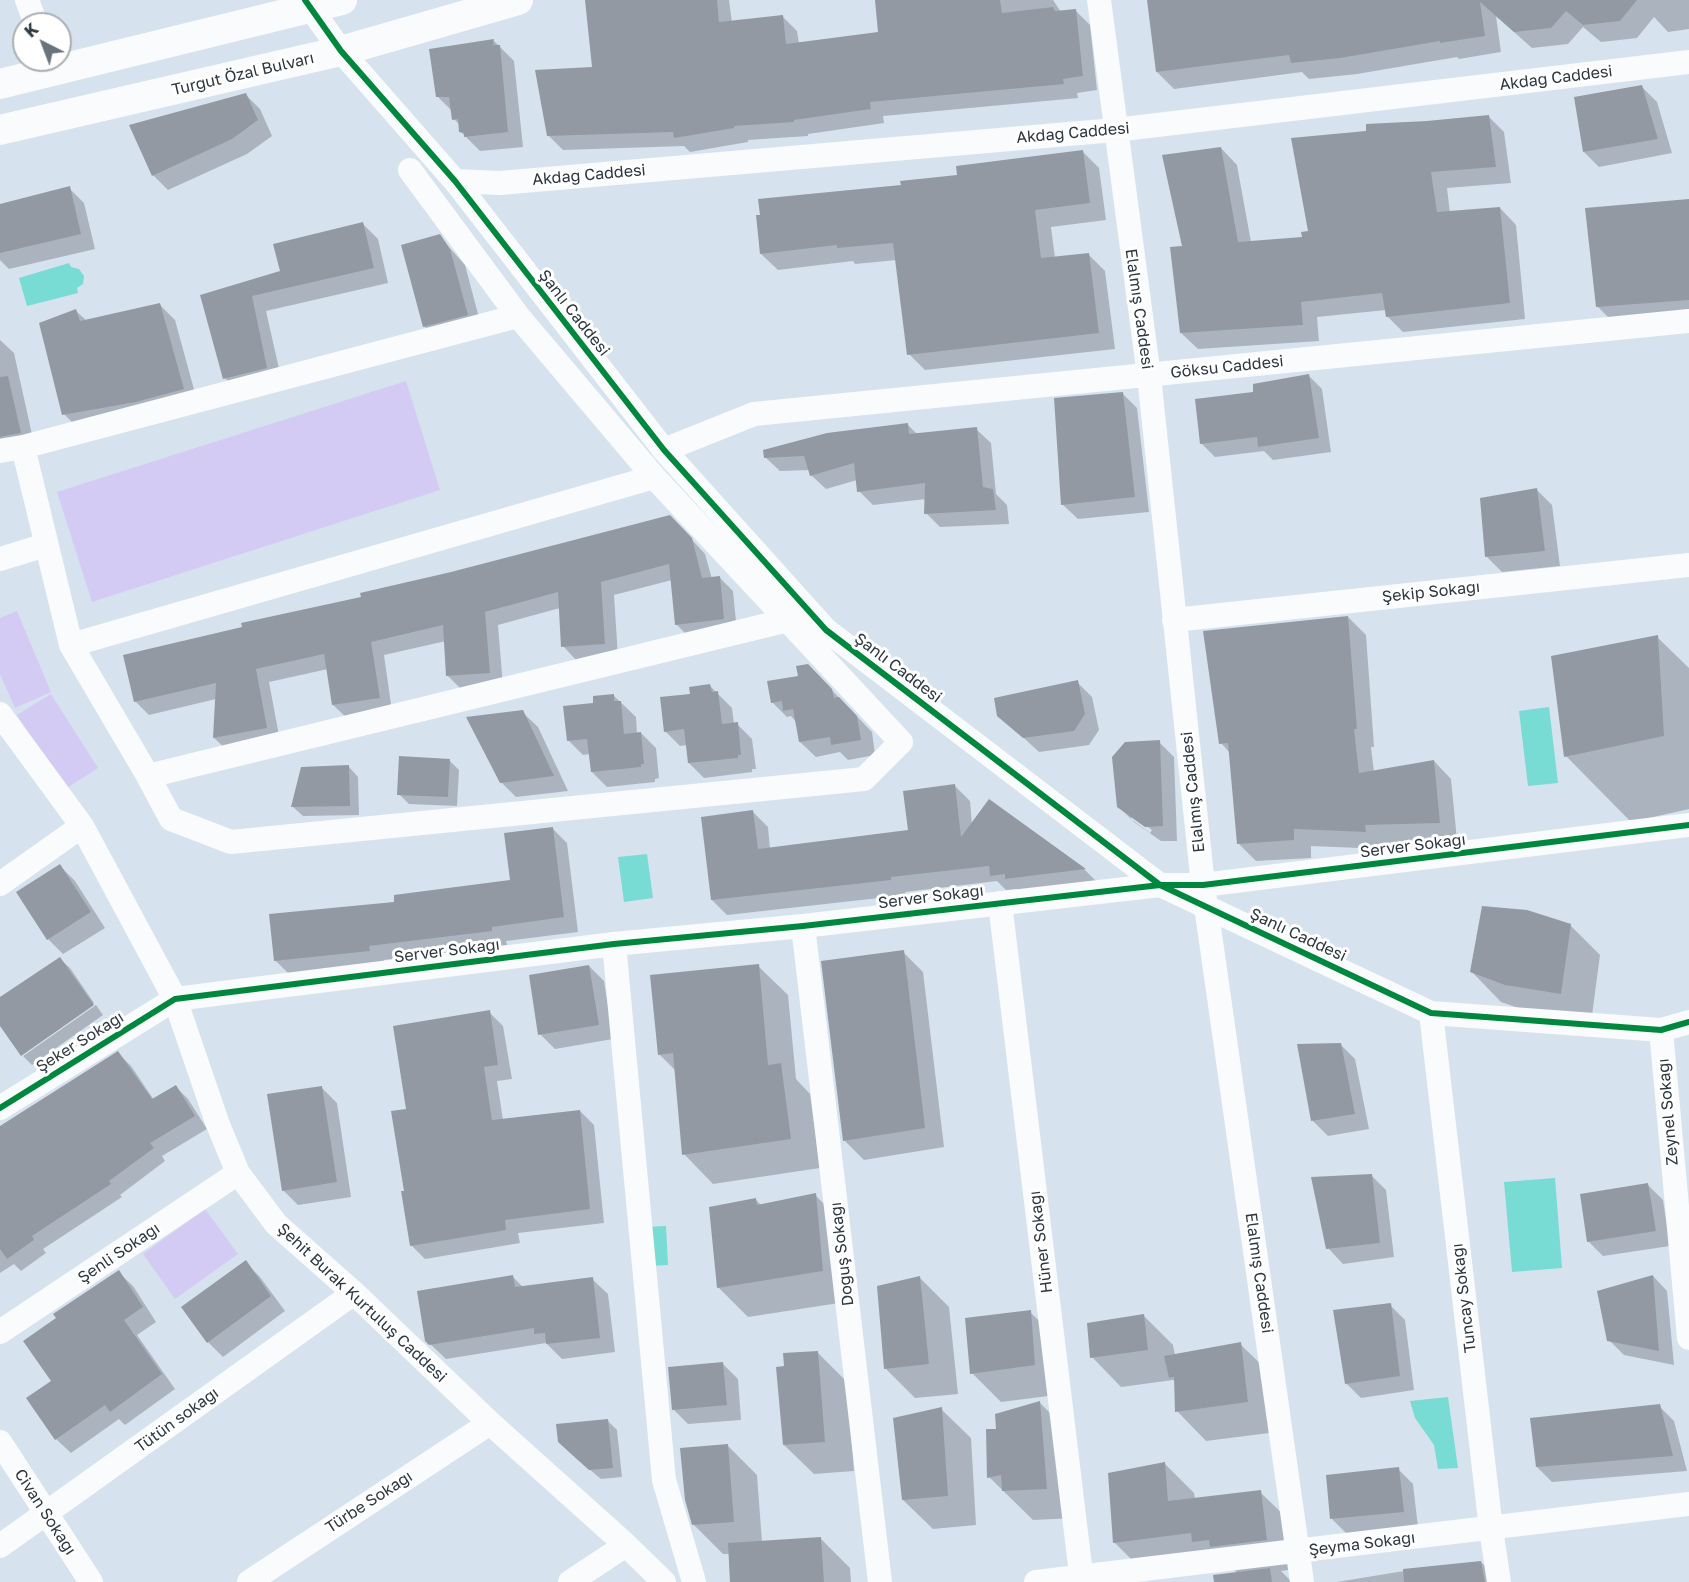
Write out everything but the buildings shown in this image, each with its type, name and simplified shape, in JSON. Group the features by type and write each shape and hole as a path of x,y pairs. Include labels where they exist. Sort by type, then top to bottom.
{"main road":[{"path":"72,60 307,4 342,0"},
{"name":"Turgut Özal Bulvarı","path":"0,130 340,51 518,0"},
{"path":"0,84 33,72"}],"street":[{"name":"Elalmış Caddesi","path":"1099,0 1149,376 1204,896 1302,1582"},
{"name":"Şanlı Caddesi","path":"307,4 340,51 455,181 664,450 825,630 1160,885 1204,896 1431,1013 1661,1029 1689,1022"},
{"name":"Akdağ Caddesi","path":"455,181 500,183 1115,130 1689,62"},
{"path":"410,170 518,316 654,477 901,742 864,778 231,842 171,819 71,645 46,545 11,449 518,316"},
{"name":"Göksu Caddesi","path":"664,450 754,414 1689,321"},
{"path":"71,645 654,477"},
{"path":"0,559 46,545"},
{"name":"Şekip Sokağı","path":"1174,620 1689,565"},
{"path":"148,776 788,620"},
{"name":"Şehit Burak Kurtuluş Caddesi","path":"0,714 82,826 175,999 217,1122 238,1173 276,1224 354,1293 490,1423 664,1582"},
{"name":"Server Sokağı","path":"1204,896 1689,825"},
{"path":"0,884 82,826"},
{"name":"Server Sokağı","path":"175,999 614,944 803,926 1160,885"},
{"name":"Hüner Sokağı","path":"1000,903 1082,1580"},
{"name":"Doğuş Sokağı","path":"803,926 880,1582"},
{"path":"614,944 664,1480 694,1582"},
{"name":"Şeker Sokağı","path":"0,1108 175,999"},
{"name":"Tuncay Sokağı","path":"1431,1013 1499,1582"},
{"path":"1661,1029 1689,1041"},
{"name":"Zeynel Sokağı","path":"1661,1029 1689,1338"},
{"name":"Şenli Sokağı","path":"0,1332 238,1173"},
{"name":"Tütün sokağı","path":"0,1546 354,1293"},
{"name":"Türbe Sokağı","path":"249,1582 490,1423"},
{"name":"Civan Sokağı","path":"0,1442 91,1582"},
{"name":"Şeyma Sokağı","path":"1036,1582 1082,1580 1689,1504"},
{"path":"570,1582 626,1545"}],"shaded area":[{"path":"69,263 71,267 79,269 84,276 83,284 77,288 78,293 27,306 19,278"},
{"path":"406,381 440,490 92,602 57,492"},
{"path":"17,611 51,692 15,708 0,674 0,618"},
{"path":"51,694 98,768 64,790 17,715"},
{"path":"1549,707 1558,783 1528,786 1519,711"},
{"path":"647,854 653,898 624,902 618,857"},
{"path":"1555,1178 1562,1268 1512,1272 1504,1182"},
{"path":"205,1209 238,1254 175,1299 143,1254"},
{"path":"666,1226 668,1265 647,1266 645,1227"},
{"path":"1448,1397 1458,1468 1438,1469 1434,1445 1415,1418 1410,1401"}],"cycle path":[{"path":"305,0 341,51 455,181 664,450 826,630 1160,885 1431,1013 1661,1030 1689,1022"},
{"path":"0,1108 175,999 614,944 803,926 1160,885 1203,885 1689,825"}]}
